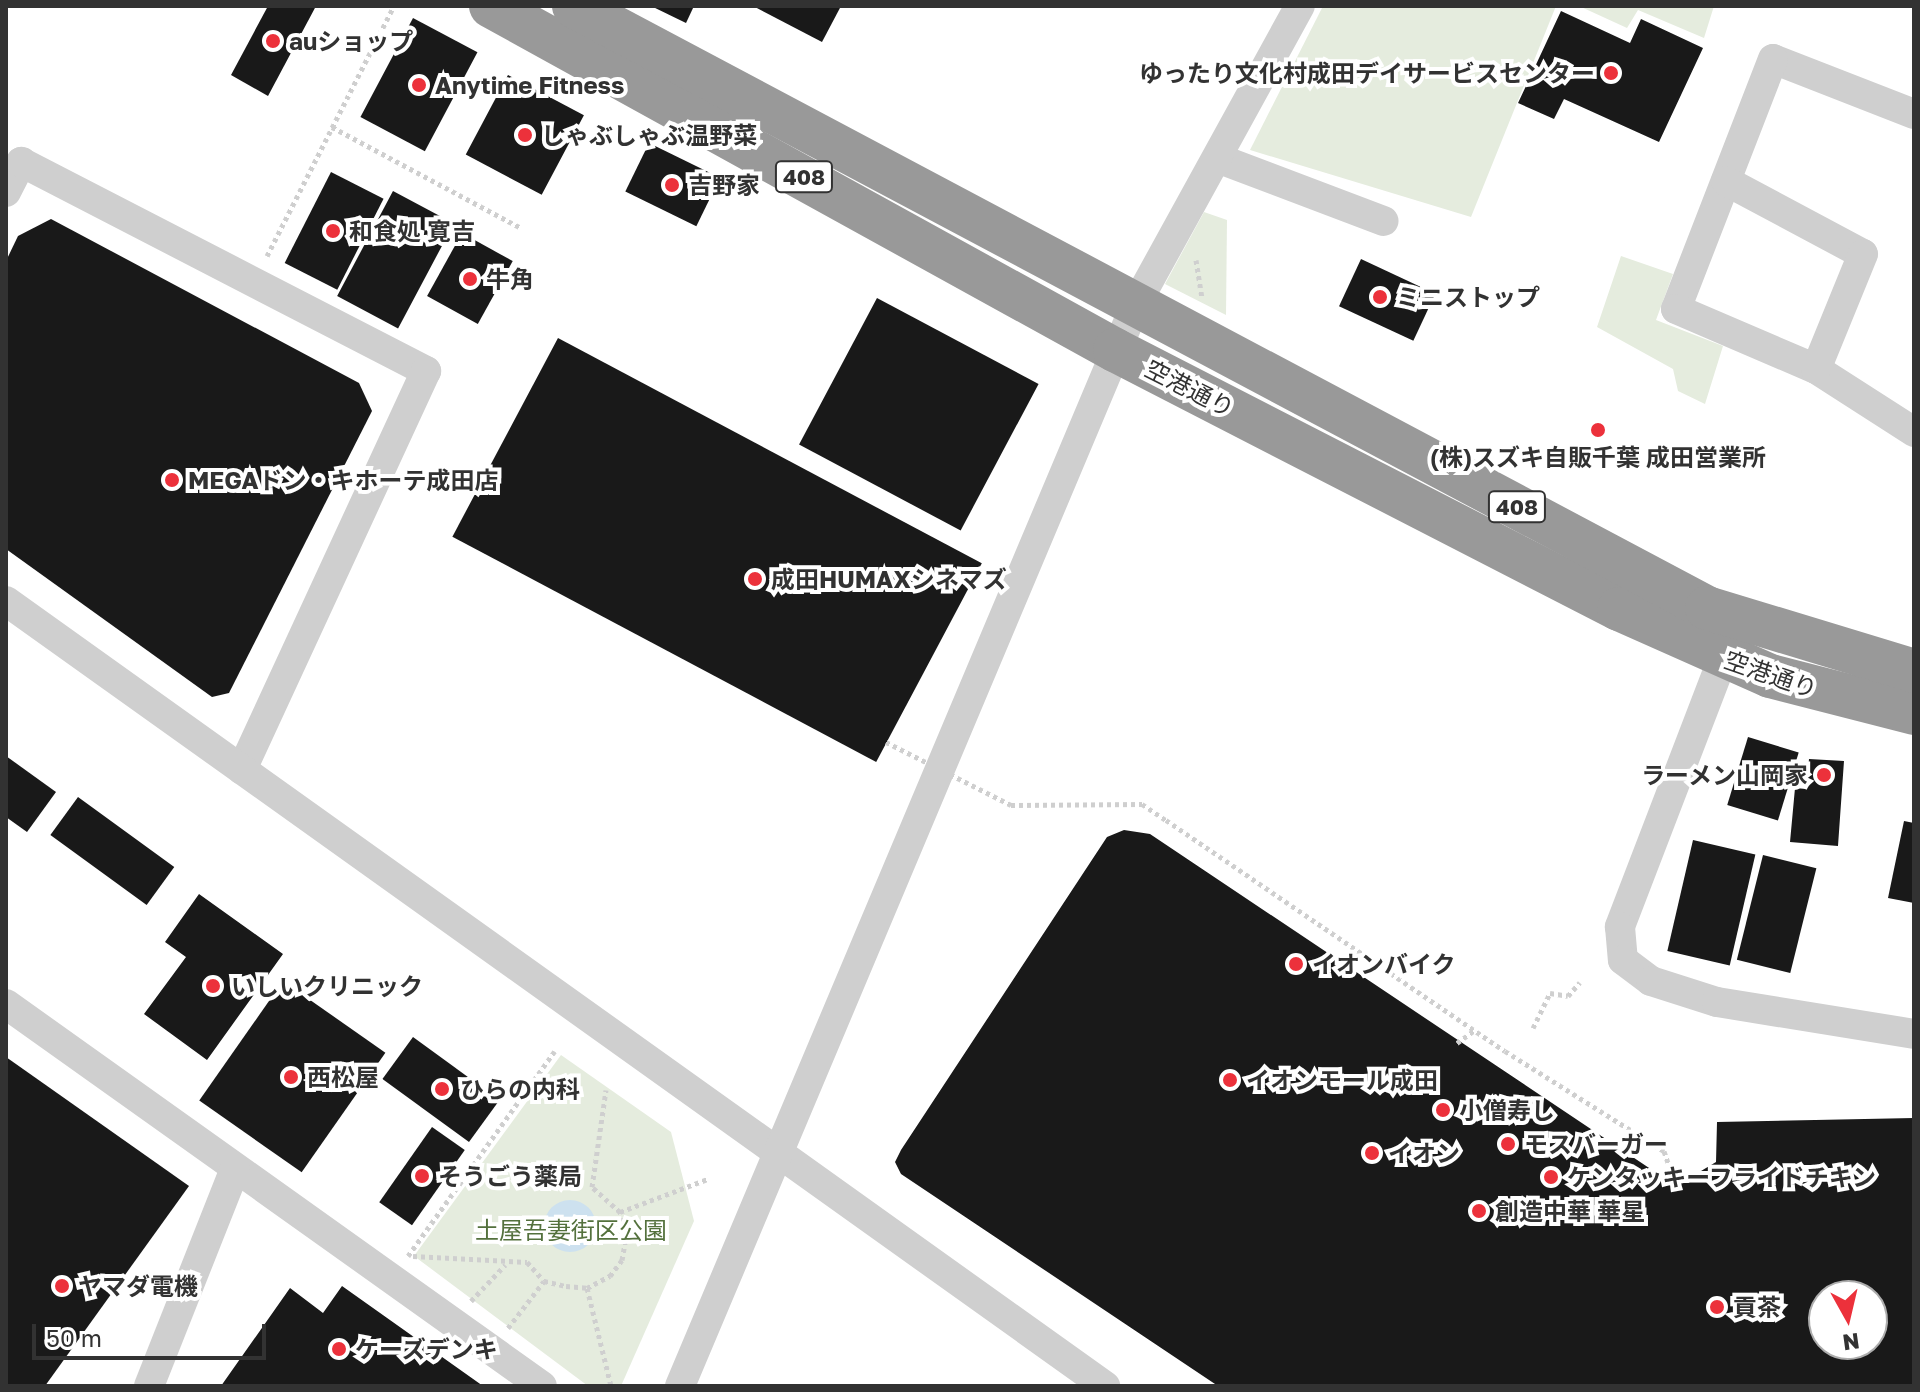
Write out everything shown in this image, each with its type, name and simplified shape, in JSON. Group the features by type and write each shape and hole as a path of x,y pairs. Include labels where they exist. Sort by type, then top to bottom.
{"highway":[{"name":"空港通り","path":"491,6 1115,350 1723,658 1850,700 1914,713"},
{"name":"空港通り","path":"574,6 1707,608 1914,671"}],"street":[{"path":"680,1386 1115,350 1136,304 1217,158 1294,8"},
{"path":"1914,114 1773,59 1676,309 1816,369 1914,432"},
{"path":"1217,158 1384,221"},
{"path":"6,192 21,162 426,371 242,770"},
{"path":"1726,181 1863,254 1816,369"},
{"path":"6,601 1105,1386"},
{"path":"1723,658 1620,927 1623,960 1651,981 1717,1002 1914,1034"},
{"path":"6,1004 542,1386"},
{"path":"149,1386 235,1169"}],"path":[{"path":"261,267 394,6"},
{"path":"332,127 521,228"},
{"path":"1200,249 1201,314"},
{"path":"886,742 1011,805 1142,804 1475,1030 1664,1151 1676,1186"},
{"path":"1533,1028 1550,993 1568,996 1580,982"},
{"path":"1457,1043 1475,1030"},
{"path":"403,1264 555,1051"},
{"path":"408,1256 443,1253 506,1264 527,1262 544,1281 587,1288 610,1276 622,1260 620,1212 592,1187 606,1090"},
{"path":"620,1212 708,1179"},
{"path":"465,1308 506,1264"},
{"path":"512,1324 544,1281"},
{"path":"587,1288 611,1386"}],"green space":[{"path":"1323,6 1556,6 1471,217 1250,150"},
{"path":"1579,6 1714,6 1704,38 1638,10 1627,28"},
{"path":"1204,212 1227,220 1226,315 1165,284"},
{"path":"1621,256 1673,274 1656,320 1723,346 1705,404 1678,391 1673,369 1597,327"},
{"name":"土屋吾妻街区公園","path":"561,1055 671,1132 694,1221 621,1386 588,1386 414,1256"}],"water":[{"path":"570,1200 589,1207 596,1226 589,1245 570,1252 551,1245 544,1226 551,1207"}],"building":[{"name":"auショップ","path":"268,6 316,6 268,96 231,75"},
{"path":"651,6 694,6 686,23"},
{"path":"753,6 841,6 822,42"},
{"name":"ゆったり文化村成田デイサービスセンター","path":"1561,11 1630,43 1641,19 1703,48 1659,142 1564,99 1554,119 1518,103"},
{"name":"Anytime Fitness","path":"413,18 477,52 425,151 360,117"},
{"name":"しゃぶしゃぶ温野菜","path":"508,75 584,115 542,195 466,154"},
{"name":"吉野家","path":"649,143 720,178 696,226 625,192"},
{"name":"和食処 寛吉","path":"331,172 384,199 337,290 285,263"},
{"path":"393,191 454,223 398,328 337,296"},
{"name":"MEGAドン・キホーテ成田店","path":"51,219 359,383 372,411 229,693 212,697 6,549 6,261 18,236"},
{"name":"牛角","path":"462,233 513,261 478,324 427,296"},
{"path":"1361,259 1435,294 1413,341 1339,306"},
{"path":"877,298 1039,384 961,530 799,445"},
{"path":"558,338 982,563 876,762 452,537"},
{"path":"1748,737 1799,752 1778,820 1727,805"},
{"path":"6,756 56,792 27,832 6,817"},
{"path":"1809,759 1844,761 1838,846 1790,842 1795,788 1806,789"},
{"path":"78,797 174,867 147,905 50,835"},
{"path":"1904,821 1914,823 1914,903 1888,898"},
{"name":"イオンモール成田","path":"1124,830 1150,834 1676,1186 1716,1162 1717,1122 1914,1118 1914,1386 1218,1386 901,1174 895,1162 1107,837"},
{"path":"1693,840 1755,854 1730,965 1667,951"},
{"path":"1763,855 1816,868 1790,973 1737,960"},
{"name":"いしいクリニック","path":"199,894 283,954 207,1060 144,1014 186,957 165,942"},
{"name":"西松屋","path":"283,981 385,1053 302,1172 199,1101"},
{"name":"ひらの内科","path":"413,1037 500,1100 469,1142 382,1079"},
{"name":"ヤマダ電機","path":"6,1057 189,1186 45,1386 6,1386"},
{"name":"そうごう薬局","path":"432,1127 465,1150 412,1225 379,1202"},
{"name":"ケーズデンキ","path":"342,1286 483,1386 221,1386 290,1288 323,1313"}],"place":[{"name":"auショップ","path":"273,41"},
{"name":"ゆったり文化村成田デイサービスセンター","path":"1611,73"},
{"name":"Anytime Fitness","path":"419,85"},
{"name":"しゃぶしゃぶ温野菜","path":"525,135"},
{"name":"吉野家","path":"672,185"},
{"name":"和食処 寛吉","path":"333,231"},
{"name":"牛角","path":"470,279"},
{"name":"ミニストップ","path":"1380,297"},
{"name":"(株)スズキ自販千葉 成田営業所","path":"1598,430"},
{"name":"MEGAドン・キホーテ成田店","path":"172,480"},
{"name":"成田HUMAXシネマズ","path":"755,579"},
{"name":"ラーメン山岡家","path":"1824,775"},
{"name":"イオンバイク","path":"1296,964"},
{"name":"いしいクリニック","path":"213,986"},
{"name":"西松屋","path":"291,1077"},
{"name":"イオンモール成田","path":"1230,1080"},
{"name":"ひらの内科","path":"442,1089"},
{"name":"小僧寿し","path":"1443,1110"},
{"name":"モスバーガー","path":"1508,1144"},
{"name":"イオン","path":"1372,1153"},
{"name":"そうごう薬局","path":"422,1176"},
{"name":"ケンタッキーフライドチキン","path":"1551,1177"},
{"name":"創造中華 華星","path":"1479,1211"},
{"name":"ヤマダ電機","path":"62,1286"},
{"name":"貢茶","path":"1717,1307"},
{"name":"ケーズデンキ","path":"339,1349"}]}
